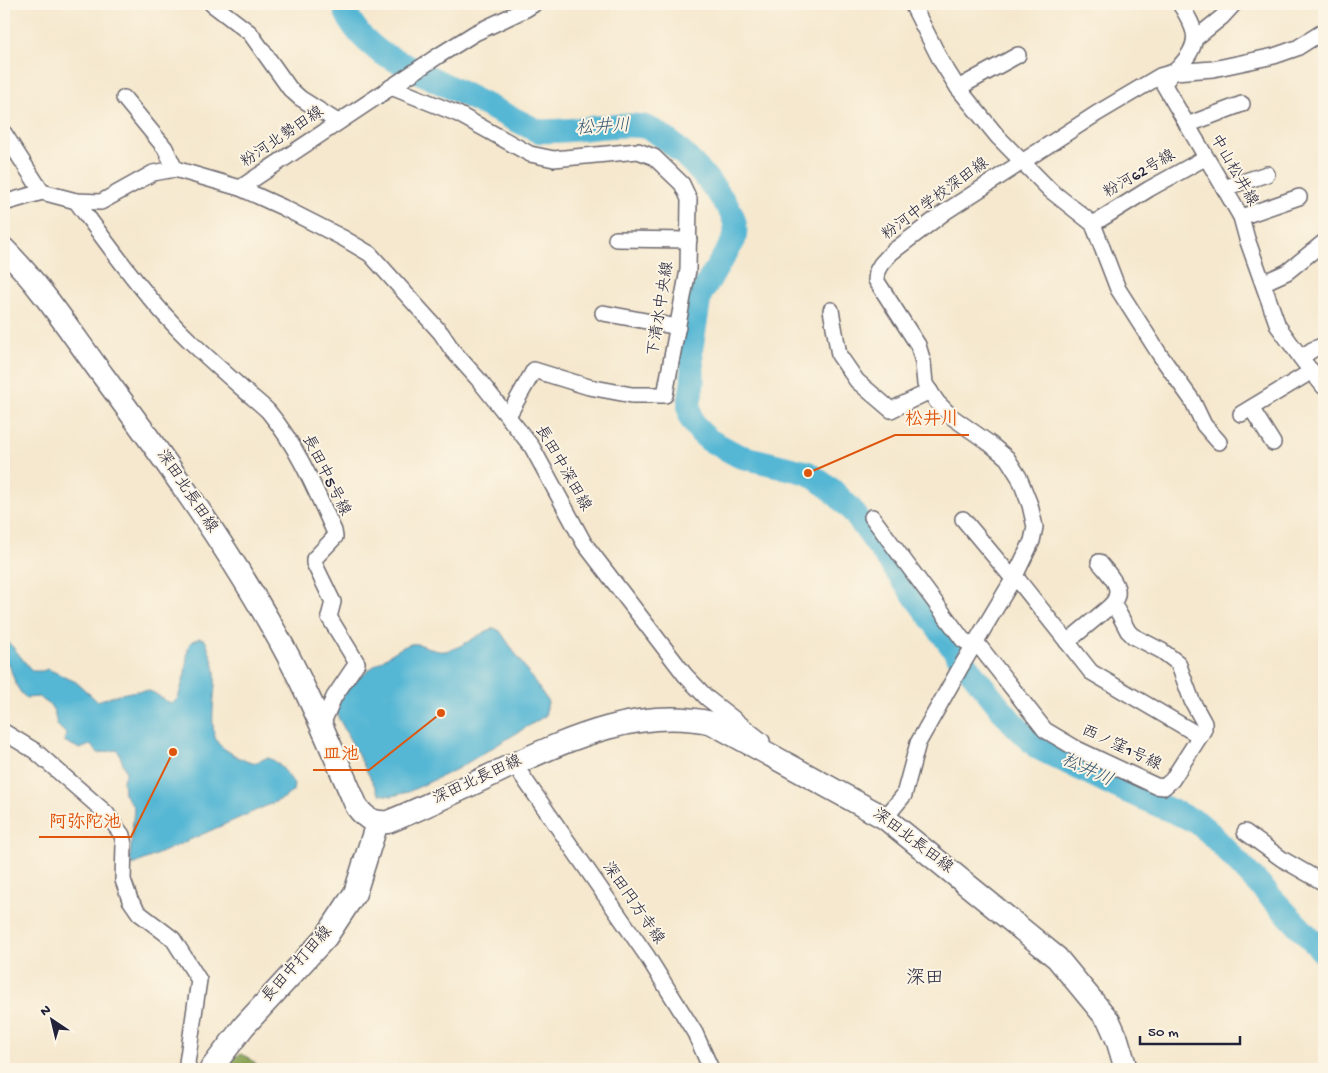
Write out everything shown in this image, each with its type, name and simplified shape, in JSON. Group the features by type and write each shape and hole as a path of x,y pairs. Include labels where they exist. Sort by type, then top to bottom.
{"street":[{"path":"212,4 250,33 290,89 300,98 338,122"},
{"name":"粉河北勢田線","path":"42,192 76,201 101,202 152,173 175,170 240,188 438,56 475,34 534,4"},
{"path":"912,4 941,61 958,88 998,137 1050,190 1093,224 1118,289 1160,355 1192,400 1204,425 1219,442"},
{"path":"1180,4 1187,14 1196,38 1222,17 1234,4"},
{"name":"粉河中学校深田線","path":"884,818 904,795 918,743 1015,576 1032,542 1035,527 1030,505 1019,477 1008,458 952,417 937,402 925,384 923,362 918,345 883,293 876,280 877,271 892,252 946,212 1022,161 1160,76 1174,72 1213,69 1274,56 1296,48 1324,31"},
{"name":"中山松井線","path":"1196,38 1193,48 1167,78 1164,86 1241,217 1278,326 1324,387"},
{"path":"958,88 1018,55"},
{"name":"下清水中央線","path":"395,84 458,114 530,154 554,160 638,151 654,157 682,184 689,199 688,270 665,395 632,395 588,387 534,370 508,416"},
{"path":"124,98 165,148 175,170"},
{"path":"1186,125 1242,104"},
{"path":"4,133 42,192 4,203"},
{"name":"粉河62号線","path":"1093,224 1149,189 1205,158"},
{"path":"1224,188 1267,174"},
{"name":"長田中深田線","path":"240,188 282,207 370,254 441,333 453,351 532,447 584,543 685,675 707,698 766,744 783,762"},
{"path":"1241,217 1300,197"},
{"name":"長田中5号線","path":"76,201 127,270 159,308 191,342 267,410 303,464 316,490 335,537 314,559 314,563 333,602 329,617 357,664 334,697 321,727"},
{"path":"616,238 689,240"},
{"path":"1263,283 1287,272 1324,242"},
{"name":"深田北長田線","path":"4,249 39,290 199,509 271,625 296,672 358,807 370,820 377,823 388,822 401,817 558,744 615,725 658,719 694,719 712,722 884,818 1057,958 1110,1021 1126,1069"},
{"path":"831,310 839,355 857,381 891,410 930,391"},
{"path":"603,313 678,326"},
{"path":"1301,358 1324,345"},
{"path":"1274,442 1246,411 1312,371"},
{"name":"西ノ窪1号線","path":"872,517 963,640 969,643 1045,730 1077,749 1156,786 1164,787 1172,780 1200,736"},
{"path":"963,520 1009,574 1015,576 1091,672 1200,736 1204,729 1204,723 1192,700 1178,663 1162,651 1133,636 1128,632 1117,610 1108,608"},
{"path":"1067,642 1114,602 1117,586 1099,562"},
{"path":"4,732 35,751 106,813 122,834 124,845 122,880 130,900 139,913 173,939 199,980 186,1063 189,1069"},
{"name":"深田円方寺線","path":"514,764 647,956 695,1033 712,1069"},
{"name":"長田中打田線","path":"211,1069 244,1026 326,937 355,893 377,823"},
{"path":"1245,832 1282,859 1324,883"}],"green space":[{"path":"241,1054 262,1069 218,1069 223,1063"}],"water":[{"path":"494,628 500,631 548,702 545,716 457,769 408,792 392,796 379,794 338,717 336,709 345,692 373,667 405,646 415,644 445,651 458,647"},
{"path":"199,638 204,639 206,642 213,660 215,679 213,727 218,743 241,759 251,763 267,758 275,761 294,784 293,791 284,798 133,865 130,859 134,807 124,794 123,780 126,772 119,753 117,750 98,753 90,745 80,749 64,741 66,734 57,725 54,711 50,705 39,697 26,698 20,691 9,664 4,663 4,639 32,671 48,669 76,682 97,701 122,694 143,691 154,693 173,703 178,698 185,674 190,643"}],"waterway":[{"name":"松井川","path":"343,4 358,32 381,53 538,131 564,131 627,125 640,126 664,138 693,164 718,193 733,217 735,226 734,240 700,295 691,351 693,380 689,405 691,419 700,432 709,440 739,456 808,473 831,489 851,509 957,654 1011,721 1038,748 1115,786 1197,822 1210,833 1324,953"}],"place":[{"name":"松井川","path":"808,473"},
{"name":"皿池","path":"441,713"},
{"name":"阿弥陀池","path":"173,752"}],"district":[{"name":"深田","path":"925,979"}]}
